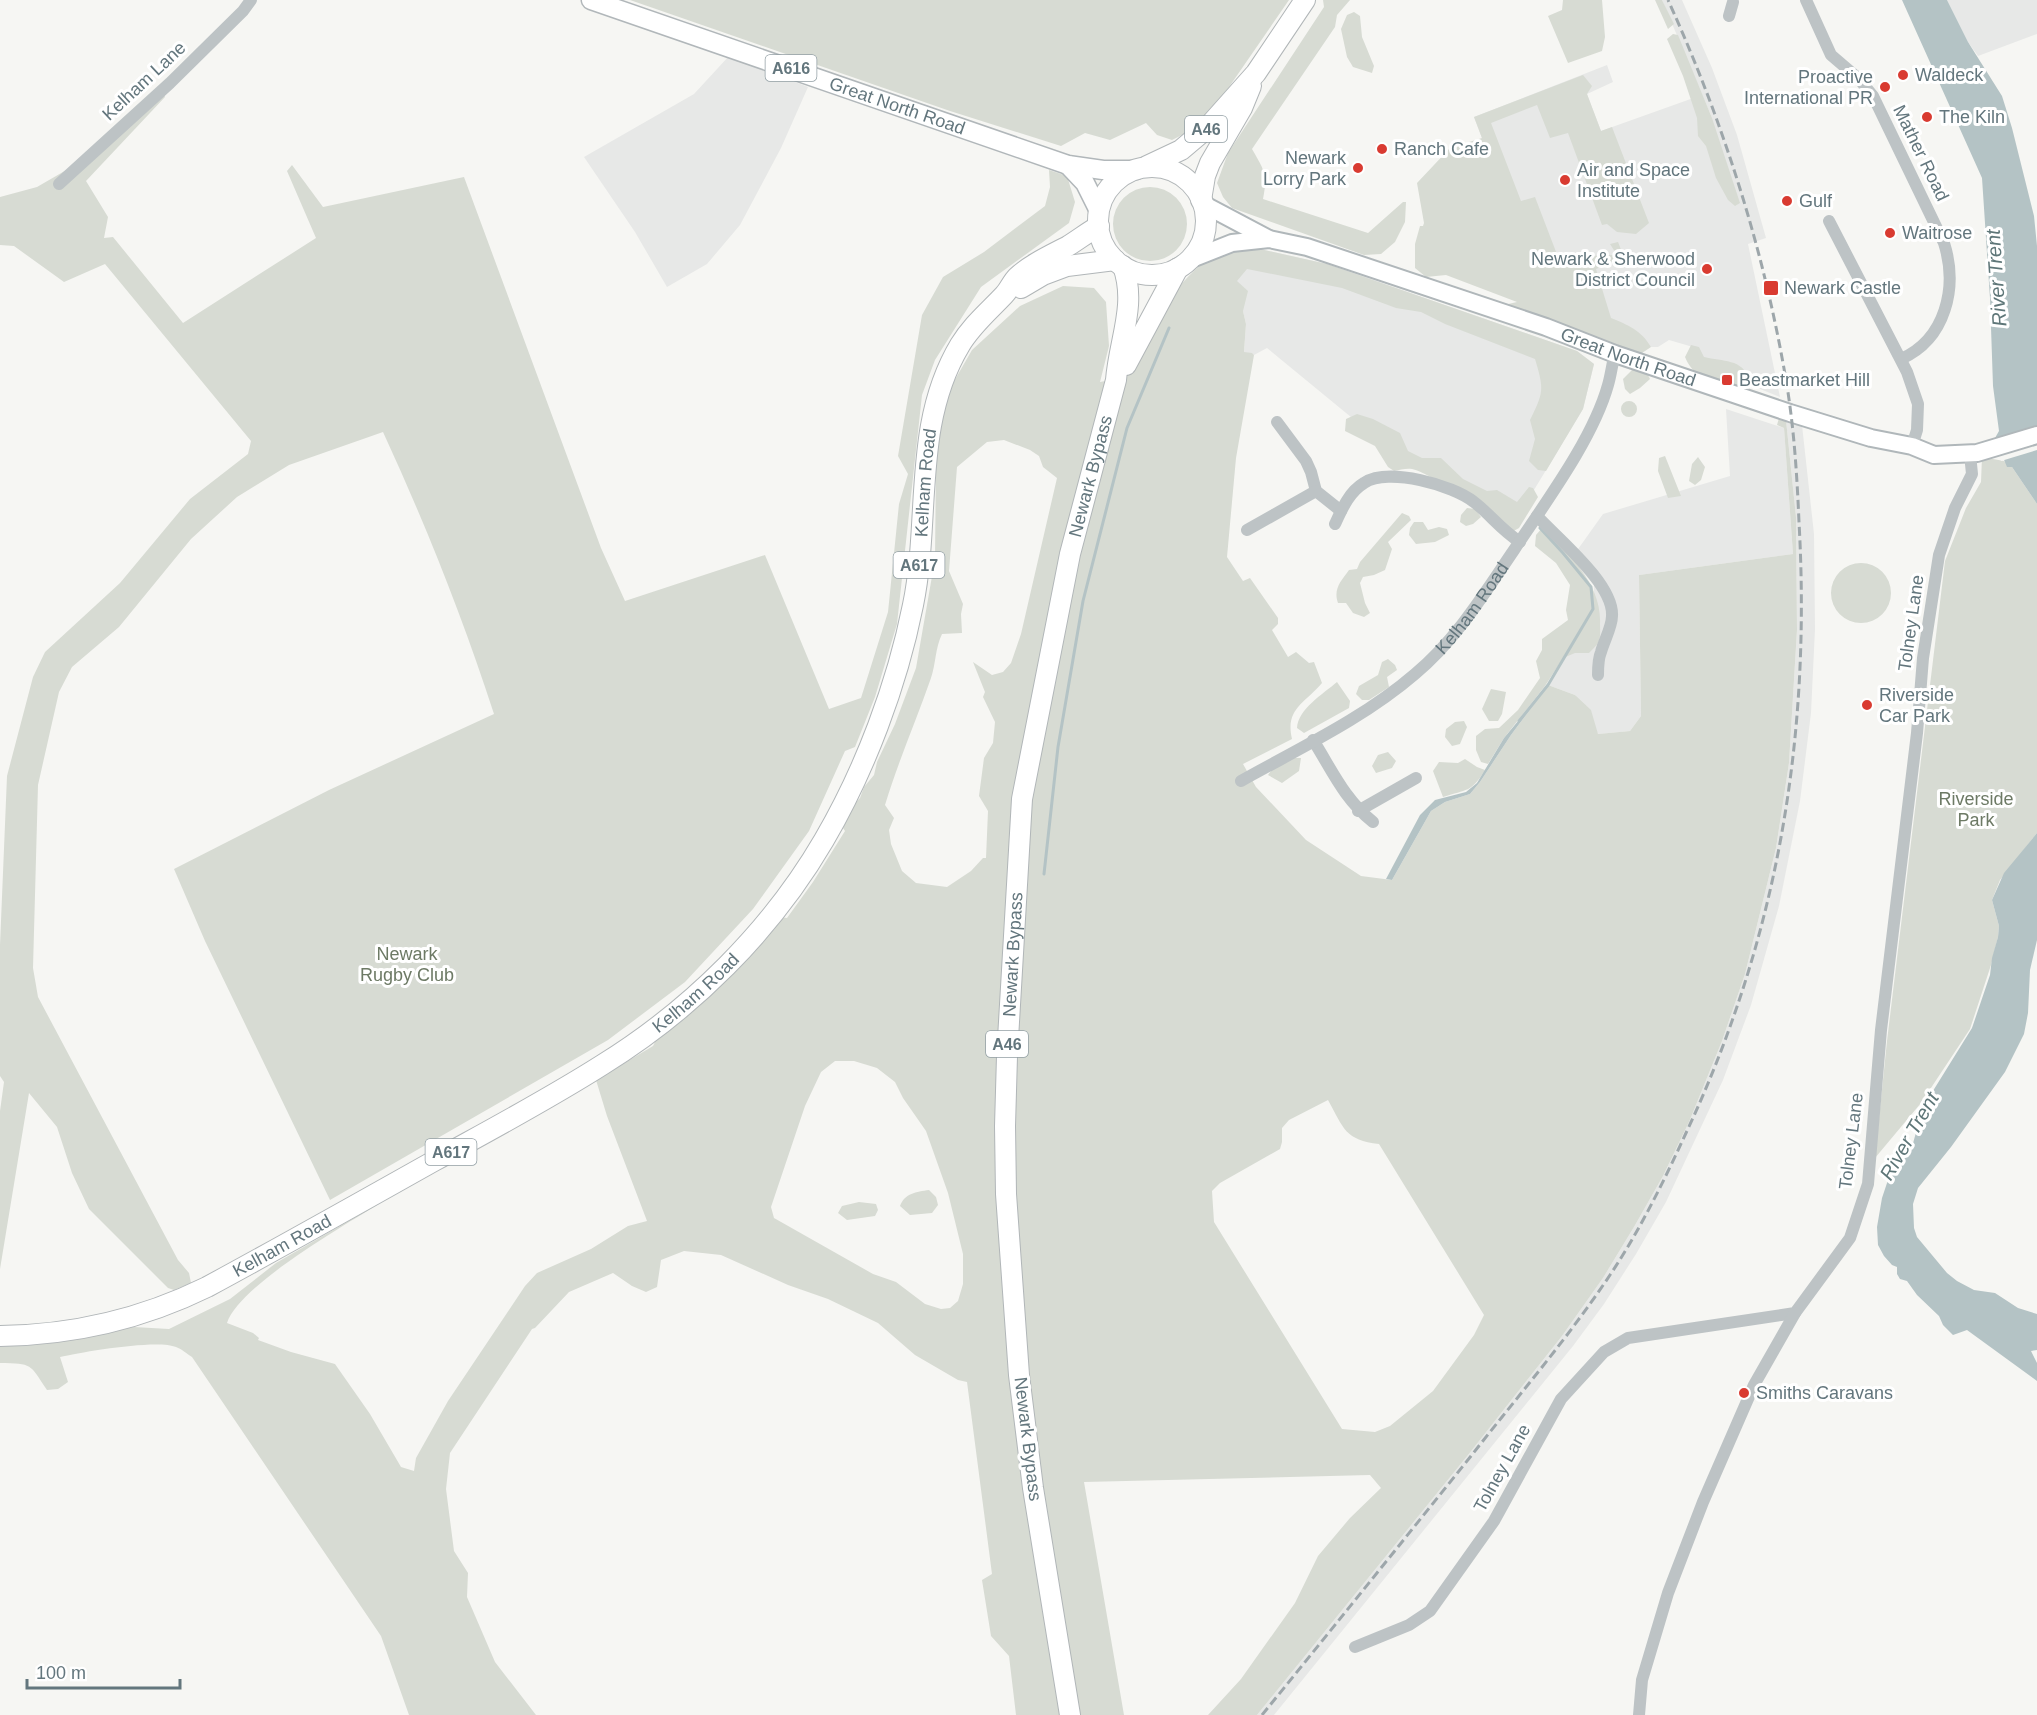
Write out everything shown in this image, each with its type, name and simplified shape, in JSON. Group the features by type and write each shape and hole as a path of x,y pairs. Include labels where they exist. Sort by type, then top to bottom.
{"highway":[{"name":"A46","path":"1139,169 1188,146 1207,128 1256,73 1305,0"},
{"name":"A46","path":"1202,202 1205,176 1210,163 1242,108 1256,73"},
{"path":"1159,168 1175,173 1189,183 1202,202 1206,219 1204,236 1197,251 1184,264 1164,273 1150,275 1136,272 1119,263 1104,244 1099,218 1103,200 1112,186 1126,175 1139,169 1159,168"},
{"name":"Kelham Road","path":"0,1336 61,1332 115,1322 165,1306 207,1287 484,1134 604,1064 670,1016 730,961 761,929 812,860 852,788 890,693 914,605 921,549 928,437 933,408 950,364 975,324 1004,295 1018,277 1099,218"},
{"name":"Kelham Road","path":"1004,295 1025,287 1043,275 1067,266 1119,263"},
{"name":"Newark Bypass","path":"1070,1715 1035,1500 1019,1375 1006,1194 1007,1056 1022,799 1070,554 1116,380 1118,359 1128,319 1130,293 1128,281 1119,263"},
{"name":"Newark Bypass","path":"1116,380 1184,264"}],"main road":[{"name":"Great North Road","path":"591,0 1068,165 1097,169 1139,169"},
{"name":"Great North Road","path":"1068,165 1085,183 1099,218"},
{"name":"Great North Road","path":"1202,202 1269,239 1341,257 1546,327 1614,354 1870,438 1912,446 1934,455 1971,454 2037,435"},
{"name":"Great North Road","path":"1184,264 1232,243 1269,239"}],"street":[{"name":"Kelham Lane","path":"59,184 170,83 243,11 251,0"},
{"name":"Mather Road","path":"1806,0 1832,55 1859,79 1873,96 1944,243 1950,261 1947,301 1939,323 1924,346 1901,359"},
{"path":"1729,16 1734,1"},
{"path":"1828,221 1901,359 1918,404 1917,430 1912,446"},
{"name":"Kelham Road","path":"1241,781 1390,694 1429,661 1467,619 1560,481 1589,430 1608,386 1614,354"},
{"path":"1277,422 1306,461 1316,491 1341,512"},
{"name":"Tolney Lane","path":"1355,1647 1409,1625 1430,1611 1494,1521 1561,1399 1604,1352 1628,1338 1795,1313 1850,1238 1868,1184 1881,1030 1917,733 1923,658 1939,555 1955,508 1971,479 1973,468 1971,454"},
{"path":"1335,524 1350,496 1364,483 1384,476 1398,476 1432,483 1473,501 1505,532 1520,542"},
{"path":"1251,524 1316,491"},
{"path":"1537,516 1600,583 1608,597 1612,616 1600,655 1598,675"},
{"path":"1313,740 1349,800 1373,822"},
{"path":"1359,811 1416,778"},
{"path":"1639,1715 1642,1680 1671,1584 1754,1385 1795,1313"}],"shaded area":[{"path":"1662,0 1682,0 1712,68 1737,135 1766,238 1748,244 1780,397 1698,364 1693,347 1669,340 1658,347 1645,347 1547,313 1474,117 1607,65 1613,82 1587,94 1601,131 1699,96 1712,118"},
{"path":"1947,0 2037,0 2037,34 1978,56 1968,42"},
{"path":"729,56 808,87 781,148 740,225 707,264 667,287 635,232 584,157 694,94"},
{"path":"1251,247 1327,264 1577,351 1594,364 1583,409 1514,523 1357,422 1267,348 1254,355 1244,353 1246,324 1243,311 1220,284"},
{"path":"1726,409 1784,428 1793,554 1639,575 1641,716 1630,731 1598,734 1575,695 1548,685 1593,609 1594,585 1571,559 1603,514 1730,476"},
{"path":"1786,420 1802,425 1814,534 1815,629 1811,713 1800,801 1779,906 1751,1005 1723,1080 1666,1202 1604,1304 1573,1346 1274,1715 1257,1715 1562,1336 1603,1278 1634,1227 1663,1176 1689,1122 1722,1041 1745,974 1776,848 1789,763 1797,630 1796,517"}],"green space":[{"path":"630,0 1289,0 1209,116 1187,136 1184,134 1172,140 1157,135 1146,123 1110,140 1085,133 1061,146 950,111"},
{"path":"1323,0 1350,0 1337,15 1335,27 1252,149 1264,172 1263,199 1368,233 1403,202 1406,202 1405,222 1395,242 1381,254 1364,255 1232,208 1223,197 1217,183 1228,153 1324,7"},
{"path":"1563,0 1602,0 1605,37 1602,51 1568,63 1548,16 1562,10"},
{"path":"1655,0 1662,0 1674,24 1668,29"},
{"path":"1354,12 1360,16 1362,37 1374,66 1372,73 1353,67 1347,57 1341,29 1347,15"},
{"path":"1673,34 1678,35 1712,118 1740,203 1735,206 1728,200 1716,178 1706,146 1698,136 1697,118 1683,76 1667,39"},
{"path":"1583,75 1592,86 1587,94 1601,131 1612,127 1649,223 1636,234 1617,232 1607,224 1602,225 1568,133 1550,138 1537,105 1491,123 1521,201 1535,197 1558,257 1617,255 1610,244 1618,242 1624,257 1596,269 1611,318 1638,332 1651,347 1636,357 1504,305 1517,302 1446,275 1426,277 1415,268 1415,244 1420,226 1424,223 1417,183 1450,148 1482,138 1474,117"},
{"name":"Newark Rugby Club","path":"161,86 165,97 86,181 108,217 104,238 113,237 183,323 316,238 287,171 292,165 323,207 464,177 601,548 625,601 765,555 829,709 861,698 888,612 899,504 908,474 898,456 922,315 943,277 984,252 1045,206 1050,187 1049,170 1067,176 1075,202 1069,223 981,287 935,360 922,395 897,624 875,697 855,747 845,751 809,831 753,909 685,982 608,1040 330,1200 205,941 174,869 329,790 494,714 443,571 383,432 289,465 237,497 191,539 119,627 72,667 59,692 38,785 33,968 38,997 178,1260 189,1273 191,1283 174,1290 168,1288 89,1209 72,1173 57,1127 29,1093 0,1269 0,1111 4,1082 0,1076 0,945 7,776 33,677 45,652 120,583 190,499 248,454 251,441 105,264 64,282 14,246 0,245 0,197 37,187 75,165"},
{"path":"1143,187 1157,187 1171,193 1181,203 1187,217 1185,238 1171,255 1157,261 1143,261 1129,255 1119,245 1113,231 1113,217 1119,203 1129,193"},
{"path":"1251,247 1327,264 1577,351 1594,364 1583,409 1546,471 1538,470 1529,461 1535,439 1530,420 1541,390 1535,359 1445,324 1421,312 1396,308 1342,288 1247,269 1237,281 1248,291 1243,311 1246,324 1244,352 1254,355 1236,458 1227,557 1243,581 1250,578 1278,618 1278,624 1272,630 1288,657 1296,652 1309,663 1314,662 1322,683 1294,714 1291,721 1292,739 1243,764 1256,787 1306,840 1361,876 1392,880 1431,811 1445,802 1470,794 1548,685 1575,695 1591,710 1598,734 1630,731 1641,716 1639,575 1793,554 1784,428 1777,425 1779,418 1786,420 1796,517 1797,630 1789,763 1776,848 1745,974 1722,1041 1689,1122 1663,1176 1634,1227 1603,1278 1562,1336 1257,1715 1208,1715 1241,1679 1295,1603 1318,1556 1350,1518 1381,1488 1370,1475 1084,1482 1124,1715 1016,1715 1009,1656 991,1636 982,1580 992,1574 967,1382 958,1380 915,1355 878,1323 828,1299 788,1285 721,1255 684,1251 661,1260 657,1287 646,1292 613,1273 569,1292 532,1329 450,1453 446,1489 454,1551 468,1573 467,1597 495,1662 536,1715 409,1715 381,1636 192,1357 176,1347 153,1344 60,1357 68,1382 58,1389 47,1390 29,1367 0,1363 0,1342 44,1341 134,1327 169,1329 230,1299 276,1263 385,1200 273,1273 236,1307 227,1323 253,1333 259,1338 258,1340 335,1364 370,1414 401,1467 414,1471 416,1458 448,1401 525,1286 537,1273 591,1249 628,1226 647,1221 607,1116 596,1080 653,1046 656,1040 780,917 787,918 845,831 843,828 849,809 860,798 864,787 874,775 877,762 895,724 916,668 935,559 936,462 940,419 953,383 972,350 1020,306 1063,286 1094,288 1106,302 1109,346 1100,382 1127,377 1164,308 1189,276 1203,263 1218,254","holes":["1004,440 1039,456 1043,467 1057,478 1021,634 1011,663 1003,672 992,675 973,662 985,692 983,697 995,722 993,743 984,758 979,796 988,811 986,858 947,887 916,883 902,871 891,844 889,830 894,818 885,805 931,678 942,634 962,633 963,604 949,571 957,467 987,442","835,1061 854,1061 877,1068 895,1082 926,1131 948,1193 963,1254 963,1284 958,1301 950,1308 941,1309 925,1304 896,1282 873,1274 774,1218 771,1207 805,1106 821,1072","1328,1100 1342,1126 1352,1136 1359,1140 1379,1144 1484,1315 1474,1335 1433,1391 1390,1426 1375,1432 1342,1429 1214,1222 1212,1191 1220,1183 1280,1149 1282,1128 1289,1120"]},
{"path":"1691,345 1699,347 1704,357 1737,364 1747,373 1750,380 1742,387 1716,383 1701,377 1689,365 1685,357"},
{"path":"1633,369 1645,369 1650,379 1630,394 1625,389 1623,379"},
{"path":"1629,401 1637,409 1629,417 1621,409"},
{"path":"1357,414 1373,419 1400,433 1408,451 1422,458 1441,458 1463,479 1487,491 1497,490 1517,502 1529,487 1533,488 1538,497 1519,528 1510,533 1461,497 1421,472 1412,469 1394,471 1388,467 1375,446 1345,431 1346,419"},
{"path":"1665,456 1681,496 1668,498 1658,471 1659,458"},
{"path":"1698,457 1705,467 1701,480 1695,485 1689,481 1692,464"},
{"name":"Riverside Park","path":"1982,457 2004,461 2012,467 2037,504 2037,833 2000,880 1992,900 1999,926 1998,937 1970,1029 1921,1103 1875,1158 1945,561 1966,508 1981,482"},
{"path":"1467,508 1475,509 1481,517 1473,524 1466,526 1460,522 1461,515"},
{"path":"1402,513 1409,516 1411,520 1388,542 1392,549 1385,570 1363,577 1360,583 1370,613 1364,617 1353,613 1346,603 1338,603 1336,593 1339,585 1349,570 1357,569 1360,562"},
{"path":"1414,522 1423,522 1428,530 1439,527 1447,529 1449,535 1435,542 1416,544 1409,535"},
{"path":"1542,528 1573,559 1590,583 1599,609 1600,639 1589,653 1575,653 1563,658 1545,686 1504,738 1488,764 1481,762 1476,750 1476,736 1485,729 1499,728 1518,710 1540,678 1536,661 1542,650 1542,639 1568,620 1566,610 1570,585 1556,563 1535,546 1536,535"},
{"path":"1861,563 1882,572 1891,593 1882,614 1861,623 1840,614 1831,593 1840,572"},
{"path":"1388,659 1397,670 1387,677 1389,687 1369,700 1362,700 1356,694 1359,686 1378,675 1382,662"},
{"path":"1337,682 1350,701 1349,708 1304,733 1297,728 1298,721 1306,708"},
{"path":"1491,689 1506,692 1502,714 1498,721 1489,721 1482,709"},
{"path":"1464,721 1467,727 1460,744 1452,746 1445,737 1446,729 1455,722"},
{"path":"1388,752 1396,761 1392,768 1376,773 1372,766 1378,755"},
{"path":"1292,758 1301,758 1299,771 1282,783 1268,775 1273,768"},
{"path":"1465,759 1485,770 1472,787 1443,797 1433,771 1439,762 1458,763"},
{"path":"929,1190 936,1197 938,1205 932,1213 910,1215 900,1206 908,1196"},
{"path":"859,1202 876,1204 878,1210 875,1216 847,1220 838,1213 842,1206"}],"water":[{"name":"River Trent","path":"1902,0 1947,0 1968,42 2002,96 2012,128 2034,216 2037,246 2037,504 2012,467 2007,467 1995,438 1999,431 1993,386 1982,178"},
{"path":"1548,685 1470,794 1445,802 1431,811 1392,880 1386,879 1420,815 1435,800 1466,792 1477,783 1504,738"},
{"path":"2037,833 2037,940 2030,970 2028,1013 2024,1034 2005,1072 1918,1188 1913,1204 1914,1228 1917,1237 1947,1273 1974,1290 1995,1293 2018,1308 2037,1314 2037,1350 2031,1351 2037,1363 2037,1381 1967,1330 1953,1335 1907,1281 1900,1279 1897,1267 1884,1256 1878,1245 1877,1227 1882,1198 1891,1171 1912,1147 1923,1107 1972,1028 1990,975 1998,937 1999,926 1992,900 2004,873"}],"pier":[{"path":"2037,427 2037,450 2001,461 1992,440"}],"waterway":[{"path":"1044,874 1058,747 1083,601 1127,428 1169,328"},
{"path":"1519,721 1548,685 1593,609 1591,587 1540,528"}],"railway":[{"path":"1262,1715 1542,1367 1621,1258 1669,1169 1718,1059 1744,985 1765,910 1782,835 1793,758 1799,681 1801,602 1793,433 1777,331 1753,235 1724,139 1668,0"}],"place":[{"name":"Waldeck","path":"1903,75"},
{"name":"Proactive International PR","path":"1885,87"},
{"name":"The Kiln","path":"1927,117"},
{"name":"Ranch Cafe","path":"1382,149"},
{"name":"Newark Lorry Park","path":"1358,168"},
{"name":"Air and Space Institute","path":"1565,180"},
{"name":"Gulf","path":"1787,201"},
{"name":"Waitrose","path":"1890,233"},
{"name":"Newark & Sherwood District Council","path":"1707,269"},
{"name":"Newark Castle","path":"1771,288"},
{"name":"Beastmarket Hill","path":"1727,380"},
{"name":"Riverside Car Park","path":"1867,705"},
{"name":"Smiths Caravans","path":"1744,1393"}]}
